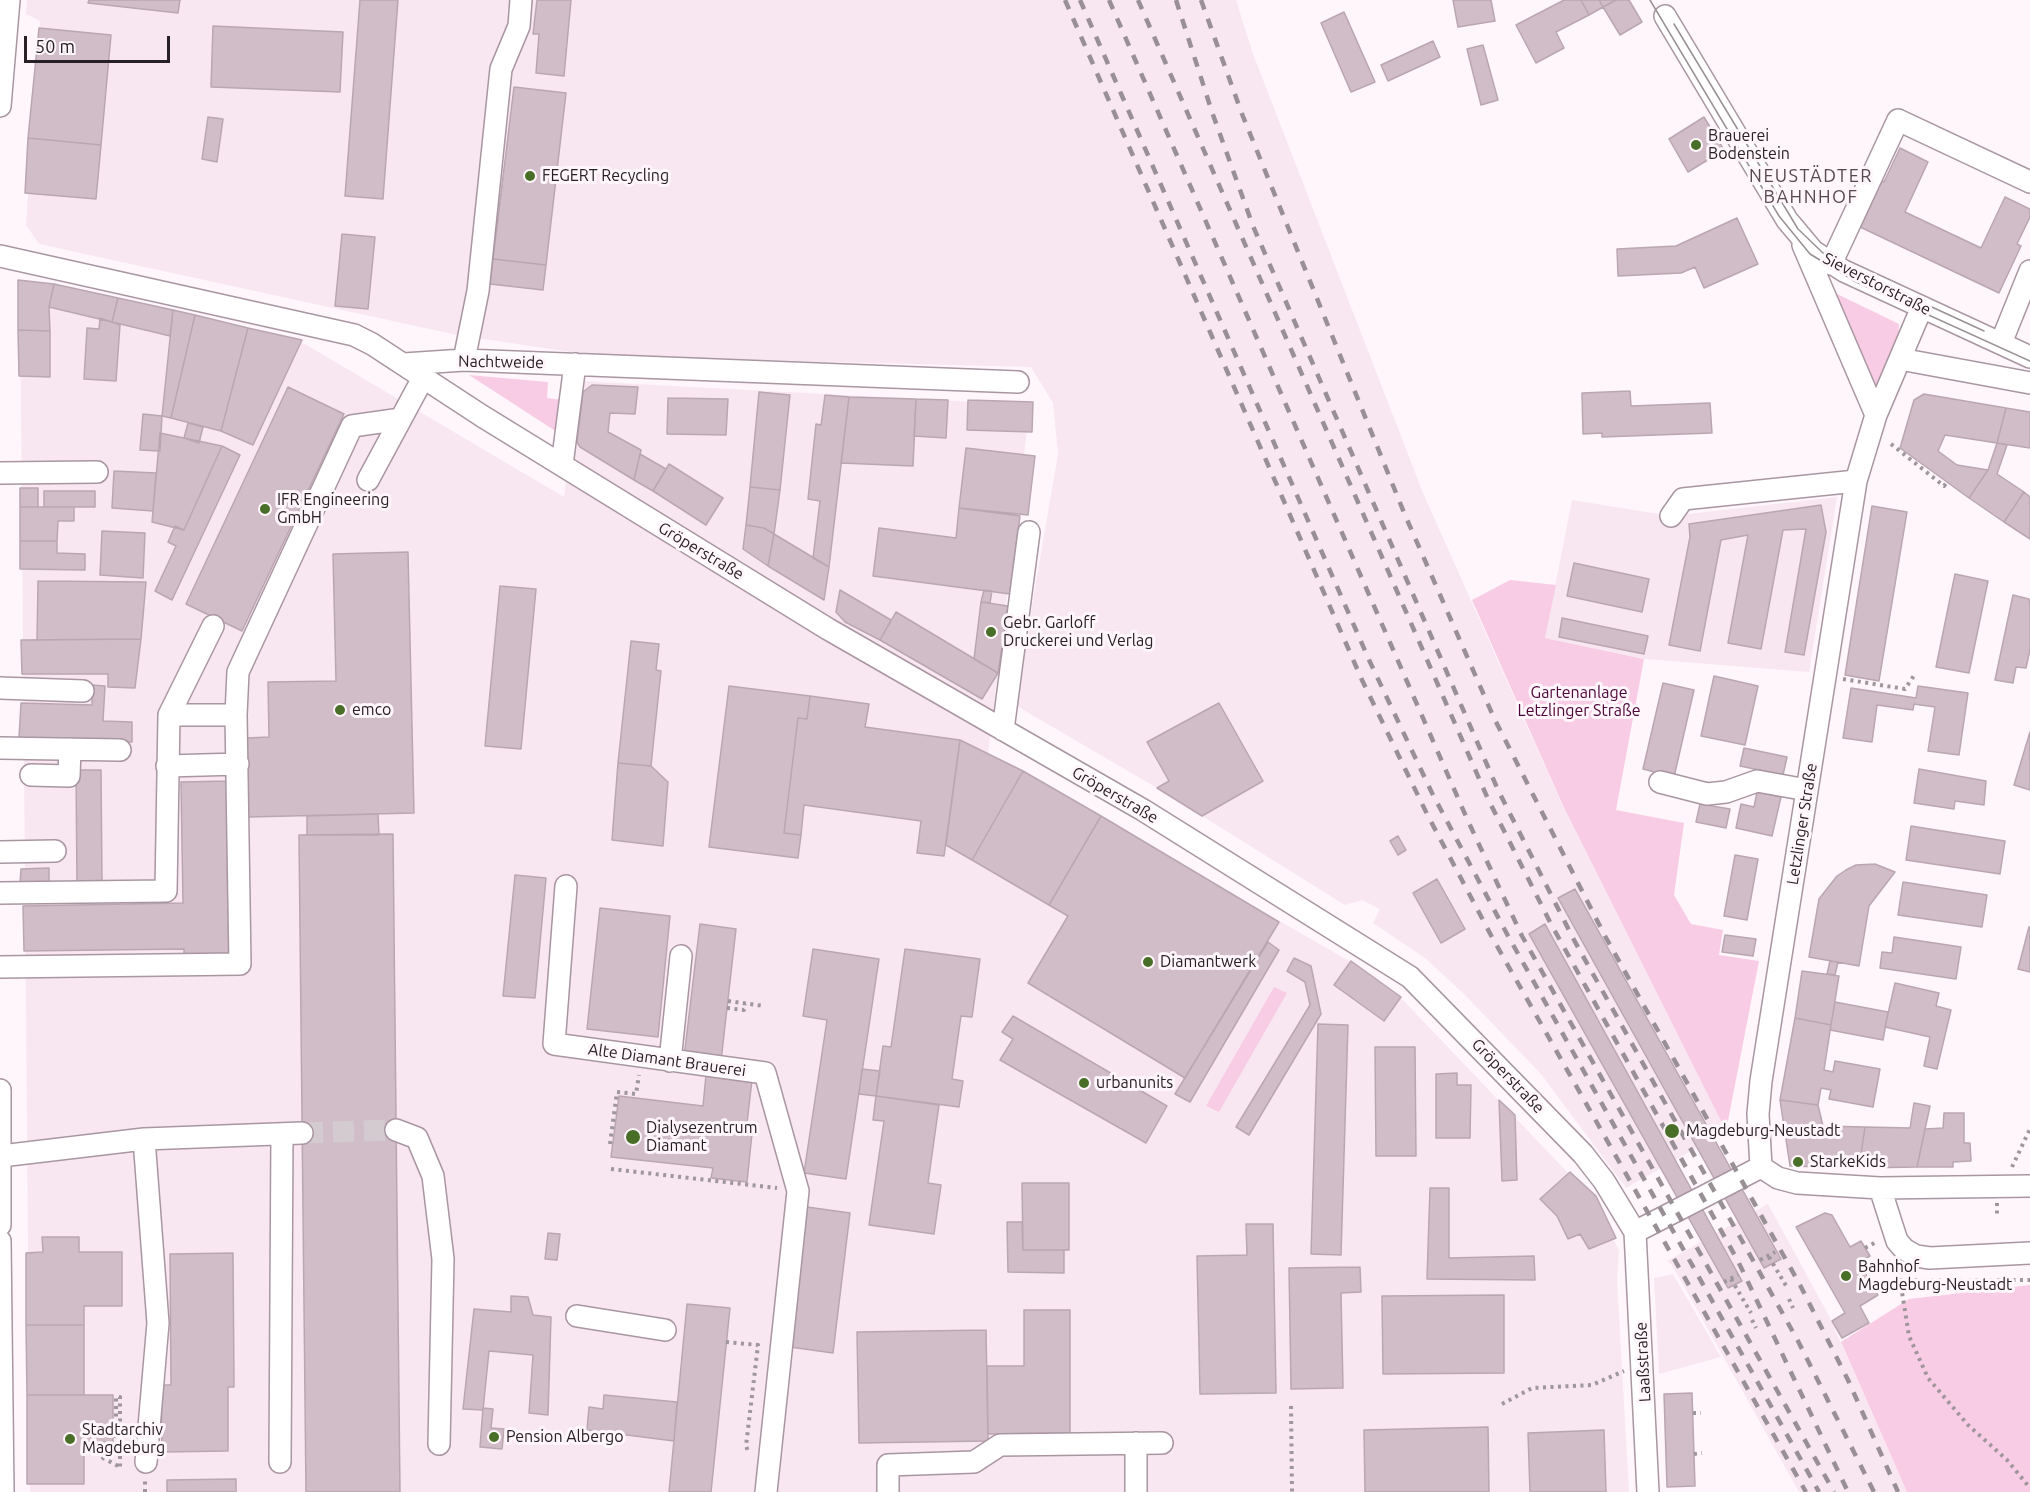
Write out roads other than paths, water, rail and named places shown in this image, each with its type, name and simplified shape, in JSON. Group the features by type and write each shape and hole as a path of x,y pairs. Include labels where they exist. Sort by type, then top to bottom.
{"street":[{"path":"0,106 9,0"},
{"path":"464,360 478,291 501,69 519,26 521,0"},
{"name":"Sieverstorstraße","path":"1665,16 1800,238 1831,264 2030,357"},
{"path":"1831,264 1898,120 2030,182"},
{"path":"1800,238 1876,415"},
{"path":"0,256 354,335 404,364"},
{"path":"2001,343 2030,272"},
{"name":"Letzlinger Straße","path":"1761,1167 1758,1099 1856,481 1876,415 1922,307"},
{"path":"1900,359 2030,382"},
{"name":"Nachtweide","path":"404,364 464,360 1018,382"},
{"name":"Gröperstraße","path":"404,364 562,465 828,629 1143,810 1410,977 1576,1147 1604,1181 1635,1232"},
{"path":"562,465 575,364"},
{"path":"368,480 423,378"},
{"path":"0,967 240,964 236,715 238,672 352,426 401,419"},
{"path":"0,473 97,472"},
{"path":"1671,516 1683,499 1856,481"},
{"path":"1003,730 1029,532"},
{"path":"0,893 166,891 169,715 213,627"},
{"path":"0,688 83,691"},
{"path":"169,715 236,715"},
{"path":"0,748 120,750"},
{"path":"32,775 69,776 70,749"},
{"path":"167,766 238,764"},
{"path":"1660,782 1707,794 1726,792 1757,781 1807,790"},
{"path":"0,852 55,850"},
{"name":"Alte Diamant Brauerei","path":"567,886 554,1044 765,1073 798,1191 766,1492"},
{"path":"670,1061 681,957"},
{"path":"0,1090 0,1225"},
{"path":"396,1130 417,1138 433,1176 443,1258 439,1444"},
{"path":"1,1156 144,1139 292,1133 280,1462"},
{"path":"144,1139 158,1323 146,1462"},
{"path":"1635,1232 1761,1167 1778,1178 1797,1183 1880,1188 2030,1185"},
{"path":"1880,1188 1893,1233 1909,1253 1930,1258 2030,1253"},
{"name":"Laaßstraße","path":"1635,1232 1648,1492"},
{"path":"0,1241 3,1492"},
{"path":"577,1316 665,1330"},
{"path":"1136,1443 1136,1492"},
{"path":"888,1492 888,1465 974,1462 1000,1445 1162,1443"}],"tunnel":[{"path":"302,1133 396,1130"}],"tram line":[{"path":"1650,0 1779,216 1810,254 1856,282 2030,361"},
{"path":"1674,24 1798,229 1823,253 1858,273"},
{"path":"1921,302 1984,331"}],"railway":[{"path":"1065,0 1362,680 1427,814 1493,939 1806,1492"},
{"path":"1080,0 1370,662 1432,793 1507,934 1819,1492"},
{"path":"1109,0 1468,821 1522,936 1834,1492"},
{"path":"1138,0 1488,799 1551,924 1738,1261 1848,1492"},
{"path":"1176,0 1212,112 1253,226 1498,790 1574,940 1798,1341 1874,1492"},
{"path":"1201,0 1242,114 1405,515 1494,718 1605,936 1800,1285 1848,1380 1898,1492"}],"place":[{"name":"Brauerei Bodenstein","path":"1696,145"},
{"name":"FEGERT Recycling","path":"530,176"},
{"name":"IFR Engineering GmbH","path":"265,509"},
{"name":"Gebr. Garloff Druckerei und Verlag","path":"991,632"},
{"name":"emco","path":"340,710"},
{"name":"Diamantwerk","path":"1148,962"},
{"name":"urbanunits","path":"1084,1083"},
{"name":"Magdeburg-Neustadt","path":"1672,1131"},
{"name":"Dialysezentrum Diamant","path":"633,1137"},
{"name":"StarkeKids","path":"1798,1162"},
{"name":"Bahnhof Magdeburg-Neustadt","path":"1846,1276"},
{"name":"Pension Albergo","path":"494,1437"},
{"name":"Stadtarchiv Magdeburg","path":"70,1439"}],"district":[{"name":"NEUSTÄDTER BAHNHOF","path":"1811,186"}],"park label":[{"name":"Gartenanlage Letzlinger Straße","path":"1579,702"}]}
